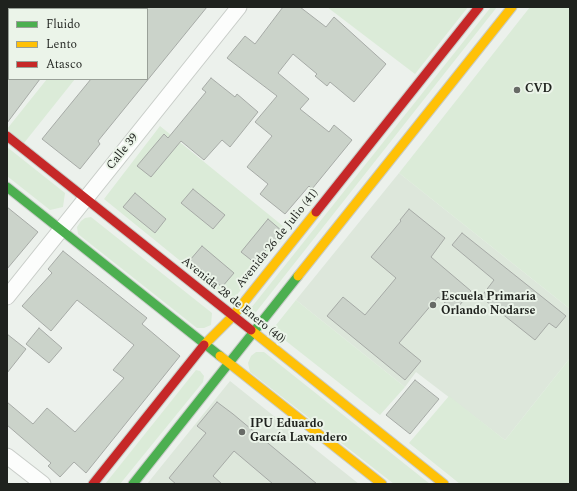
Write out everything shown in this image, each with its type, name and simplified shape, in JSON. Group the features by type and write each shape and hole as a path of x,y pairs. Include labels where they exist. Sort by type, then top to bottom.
{"main road":[{"name":"Avenida 26 de Julio (41)","path":"93,484 205,344 233,316 479,7"},
{"path":"133,484 512,7"},
{"name":"Avenida 28 de Enero (40)","path":"7,136 444,484"},
{"path":"7,187 382,484"}],"street":[{"name":"Calle 39","path":"7,297 239,7"},
{"path":"7,456 43,484"}],"shaded area":[{"name":"Escuela Primaria Orlando Nodarse","path":"399,173 570,309 570,358 505,440 416,372 405,387 296,300"},
{"name":"IPU Eduardo García Lavandero","path":"230,381 359,484 147,484"}],"green space":[{"path":"327,7 468,7 415,74"},
{"path":"491,7 497,7 256,312 252,311 251,308"},
{"name":"CVD","path":"530,7 570,7 570,309 399,173"},
{"path":"46,80 74,80 24,143 7,129"},
{"path":"160,126 289,231 231,302 104,199"},
{"path":"7,147 65,193 63,207 50,210 7,176"},
{"path":"91,217 212,313 211,325 204,328 197,328 78,234 77,227 81,221 85,218"},
{"path":"296,300 405,387 380,415 272,330"},
{"path":"256,352 264,352 430,484 394,484 250,372 248,363 251,356"},
{"path":"570,358 570,484 460,484 409,443 449,396 505,440"},
{"path":"196,370 200,371 204,376 203,382 120,484 105,484"}],"building":[{"path":"207,7 148,80 148,8"},
{"path":"283,7 300,7 326,27 334,17 386,64 354,102 330,82 327,86 315,76 317,74 293,54 278,73 309,99 300,109 329,132 334,125 352,140 312,189 309,186 285,214 260,194 268,184 247,167 272,136 255,122 277,96 227,58 245,36 255,44"},
{"path":"211,78 235,97 237,94 258,112 230,147 222,140 204,160 181,141 151,177 137,166 164,134 168,138 206,92 202,89"},
{"path":"7,79 39,80 7,123"},
{"path":"90,80 148,80 98,141 100,144 80,169 42,139"},
{"path":"193,189 225,215 213,229 181,203"},
{"path":"135,193 166,219 155,233 123,207"},
{"path":"7,207 38,232 7,269"},
{"path":"409,209 445,238 431,257 471,291 455,311 438,297 399,343 421,361 405,380 327,316 343,297 365,315 396,278 371,257"},
{"path":"268,219 282,231 255,263 241,252"},
{"path":"462,233 566,316 556,328 549,323 535,340 481,297 494,280 452,245"},
{"path":"202,246 234,273 222,287 190,260"},
{"path":"63,251 147,318 142,324 180,356 86,473 74,462 60,477 48,466 51,463 7,425 7,402 33,424 47,408 75,432 124,378 113,370 134,345 77,300 51,331 22,306 52,273 48,269"},
{"path":"39,328 62,348 49,363 26,344"},
{"path":"7,334 26,349 7,373"},
{"path":"415,380 439,399 410,434 386,415"},
{"path":"217,402 317,484 273,484 234,451 213,476 222,484 176,484 169,478 206,433 197,426"}],"traffic: fast":[{"path":"7,187 220,356"},
{"path":"133,484 298,276"}],"traffic: slow":[{"path":"298,276 512,7"},
{"path":"204,345 233,316 316,212"},
{"path":"251,330 444,484"},
{"path":"220,356 382,484"}],"traffic: jam":[{"path":"316,212 479,7"},
{"path":"7,136 251,330"},
{"path":"93,484 204,345"}],"place":[{"name":"CVD","path":"517,90"},
{"name":"Escuela Primaria Orlando Nodarse","path":"433,305"},
{"name":"IPU Eduardo García Lavandero","path":"242,432"}]}
